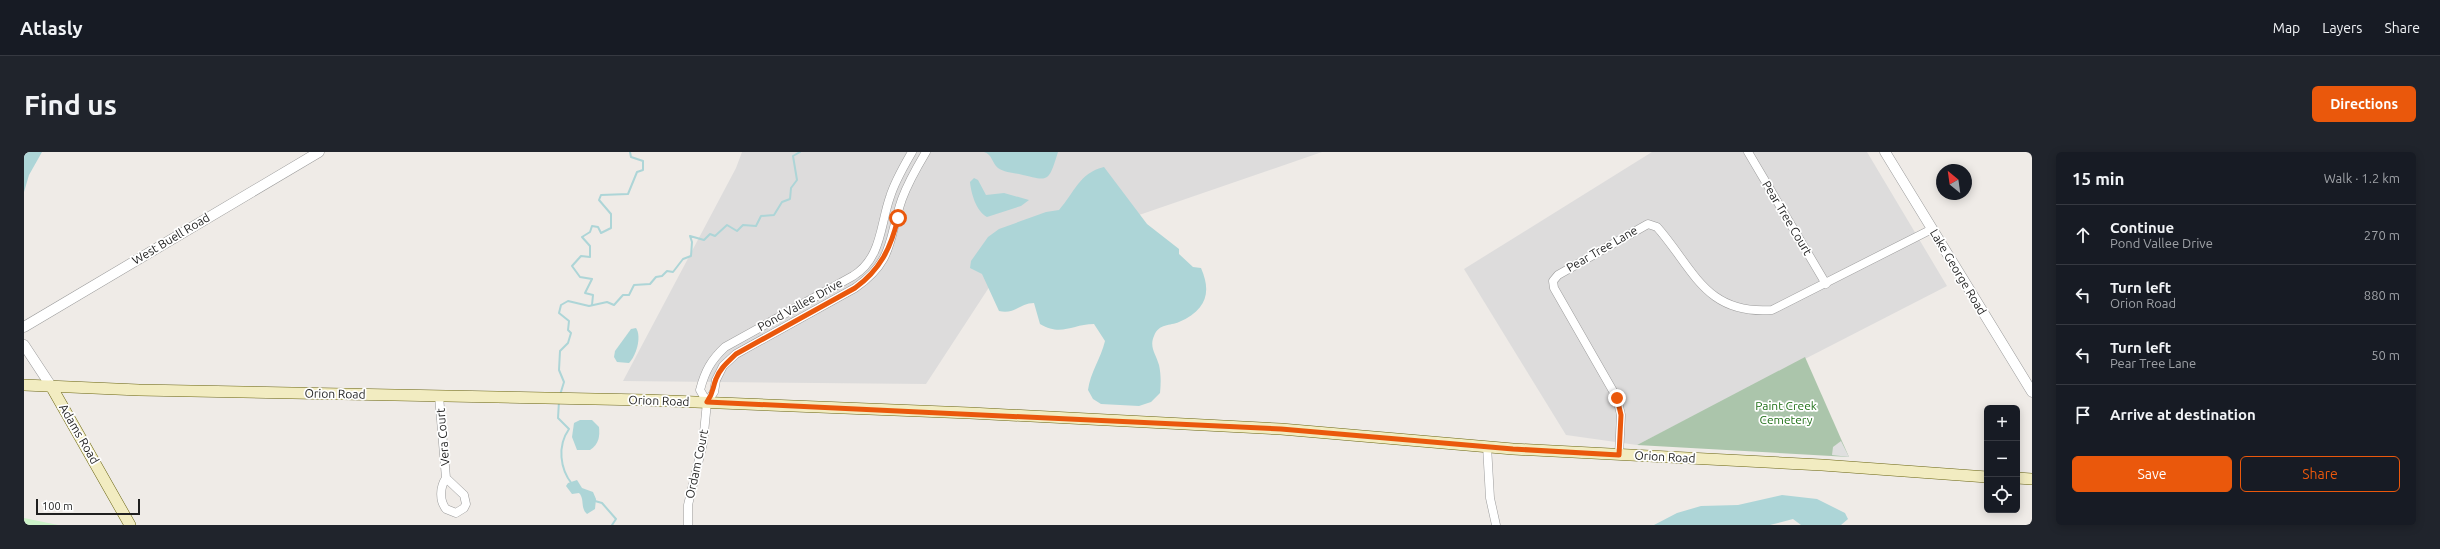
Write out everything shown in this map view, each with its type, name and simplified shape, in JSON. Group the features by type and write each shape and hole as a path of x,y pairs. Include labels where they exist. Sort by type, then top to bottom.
{"main road":[{"name":"Orion Road","path":"24,385 139,390 707,402 1267,428 1619,455 1822,465 1984,477"},
{"name":"Adams Road","path":"51,386 130,525"},
{"path":"2020,478 2032,479"}],"street":[{"name":"West Buell Road","path":"24,326 319,152"},
{"name":"Pond Vallee Drive","path":"920,162 910,154 890,198 878,246 866,264 853,276 725,347 709,365 700,390 707,402 714,392 716,380 720,370 736,354 858,286 869,278 884,260 892,241 902,200 926,152"},
{"name":"Pear Tree Court","path":"1748,152 1826,284"},
{"name":"Lake George Road","path":"1885,152 2032,392"},
{"name":"Pear Tree Lane","path":"1619,455 1621,415 1617,398 1554,288 1553,281 1558,275 1648,224 1657,227 1701,284 1714,296 1732,306 1746,311 1772,310 1932,229"},
{"name":"Pond Vallee Drive","path":"853,276 858,286"},
{"name":"Pond Vallee Drive","path":"748,334 753,344"},
{"name":"Adams Road","path":"24,345 51,386"},
{"path":"709,365 720,370"},
{"name":"Vera Court","path":"439,396 446,478"},
{"name":"Ordam Court","path":"688,525 688,505 703,442 707,402"},
{"path":"1487,446 1490,498 1496,525"}],"shaded area":[{"path":"742,152 1322,152 1110,225 1001,269 926,384 623,381 736,168"},
{"path":"1652,152 1867,152 1947,286 1637,445 1566,435 1464,269"},
{"path":"1841,441 1849,457 1832,455 1833,447"}],"green space":[{"name":"Paint Creek Cemetery","path":"1805,357 1849,457 1637,445"},
{"path":"24,518 58,525 24,525"}],"water":[{"path":"24,152 42,152 29,175 24,192"},
{"path":"984,152 1058,152 1052,170 1046,178 1042,179 1000,169 996,166 989,155"},
{"path":"1104,167 1147,224 1179,249 1179,254 1193,267 1201,268 1206,285 1204,300 1195,312 1179,322 1162,327 1156,332 1152,344 1160,368 1160,393 1151,402 1139,406 1101,404 1093,399 1088,390 1105,341 1094,324 1061,330 1048,328 1040,324 1034,303 1009,311 999,311 982,274 970,268 971,261 988,237 999,229 1046,212 1059,210 1083,178"},
{"path":"974,178 978,180 986,195 1004,193 1029,200 1021,206 987,217 980,211 973,196 970,182"},
{"path":"636,328 638,332 638,341 632,360 629,363 617,362 614,357 615,351 631,329"},
{"path":"580,420 592,420 599,427 599,437 597,442 590,450 577,450 572,437 574,423"},
{"path":"577,480 582,488 593,492 596,499 595,509 587,514 584,509 581,495 579,493 572,494 566,486 568,483"},
{"path":"1782,495 1817,499 1845,513 1848,519 1841,525 1801,525 1793,519 1770,525 1654,525 1677,513 1701,506 1738,505"}],"waterway":[{"path":"592,305 593,295 585,293 592,279 580,277 572,266 581,256 590,257 590,246 582,237 590,232 592,226 598,227 601,233 611,228 611,214 599,200 601,195 628,194 637,172 643,170 643,161 631,157 630,152"},
{"path":"560,395 564,382 559,370 560,351 568,343 571,333 568,330 569,321 559,313 561,305 568,301 589,306 607,302 614,305 623,295 629,295 634,285 650,284 656,277 662,276 667,271 673,272 683,259 691,256 692,242 690,236 704,240 710,234 715,236 727,225 737,231 743,225 756,226 761,216 774,215 782,202 790,199 791,188 797,180 793,156 800,152"},
{"path":"559,401 558,418 569,429 563,443 563,464 572,484"},
{"path":"595,501 602,503 616,519 612,525"}],"route":[{"path":"898,218 892,241 884,260 869,278 855,288 736,354 722,366 716,380 714,392 707,402 976,413 1281,429 1381,436 1513,449 1619,455 1621,415 1617,398"}]}
